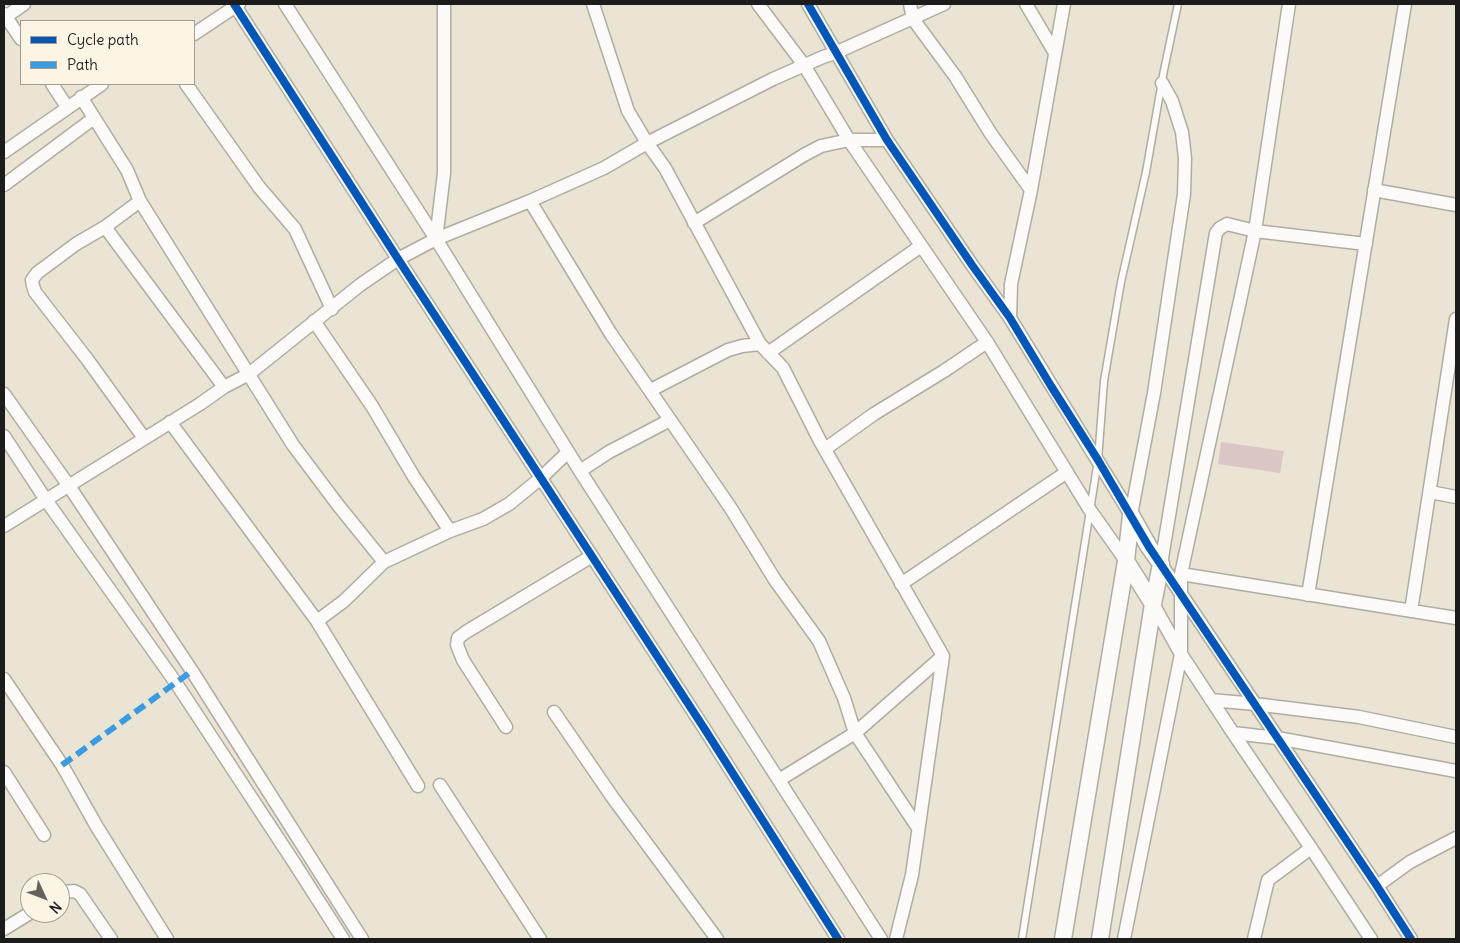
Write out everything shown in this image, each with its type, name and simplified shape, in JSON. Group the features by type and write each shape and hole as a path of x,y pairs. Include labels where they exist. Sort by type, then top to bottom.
{"street":[{"path":"20,38 4,16 24,4"},
{"path":"285,4 436,239 580,471 881,939"},
{"path":"436,239 444,173 444,4"},
{"path":"593,4 628,111 665,168 764,348 783,368 825,449 943,656 912,875 896,939"},
{"path":"758,4 804,66 849,140 987,342 1090,510 1126,561 1153,604 1180,654 1371,939"},
{"path":"808,4 887,140 1010,318 1098,460 1149,548 1411,939"},
{"path":"910,4 913,19 955,76 991,134 1031,190"},
{"path":"4,526 224,387 249,374 360,285 398,259 436,239 530,201 604,168 647,143 773,79 944,4"},
{"path":"1026,4 1055,53"},
{"path":"1010,318 1011,284 1031,190 1064,4"},
{"path":"1124,939 1180,654 1181,574 1255,232 1289,4"},
{"path":"1308,595 1405,4"},
{"path":"195,33 236,5 398,259 704,728 838,939"},
{"path":"1064,939 1126,561 1131,515 1154,393 1184,194 1185,158 1182,132 1172,101 1162,83"},
{"path":"53,85 67,106"},
{"path":"4,152 67,106 100,85"},
{"path":"187,85 259,187 295,229 332,309"},
{"path":"81,97 127,170 140,201 293,445 384,562"},
{"path":"4,185 94,118"},
{"path":"694,223 821,146 849,140 887,140"},
{"path":"1374,190 1456,205"},
{"path":"140,201 37,273 32,280 32,286 144,438"},
{"path":"530,201 611,334 819,641 844,698 855,733 918,828"},
{"path":"1100,939 1153,604 1216,233 1227,224 1255,232 1366,244"},
{"path":"105,227 224,387"},
{"path":"650,390 728,350 742,346 764,348 921,246"},
{"path":"1411,611 1456,319"},
{"path":"314,321 372,406 414,477 450,531"},
{"path":"825,449 874,414 987,342"},
{"path":"4,394 69,486 192,671 362,939"},
{"path":"580,471 609,452 670,420"},
{"path":"170,422 317,621 418,786"},
{"path":"4,436 46,500 176,683 294,861 343,939"},
{"path":"317,621 344,601 384,562 450,531 483,519 509,504 541,478 568,452"},
{"path":"901,584 1067,472"},
{"path":"1430,492 1456,497"},
{"path":"506,727 463,660 457,645 458,638 592,556"},
{"path":"1181,574 1456,618"},
{"path":"778,780 855,733 943,656"},
{"path":"4,679 62,765 102,835 167,939"},
{"path":"1211,700 1359,717 1456,737"},
{"path":"554,712 613,798 717,939"},
{"path":"1232,733 1277,738 1456,771"},
{"path":"4,772 44,835"},
{"path":"440,785 540,939"},
{"path":"1377,886 1410,862 1455,840"},
{"path":"1254,939 1268,880 1311,848"},
{"path":"70,891 80,894 111,939"},
{"path":"4,929 20,919"}],"lane":[{"path":"1022,939 1098,460 1104,381 1121,282 1146,172 1178,4"}],"building":[{"path":"1221,442 1284,451 1280,473 1218,464"}],"marked path":[{"path":"62,765 192,671"}],"cycle path":[{"path":"234,4 704,728 838,939"},
{"path":"808,4 887,140 1010,318 1098,460 1149,547 1411,939"}]}
